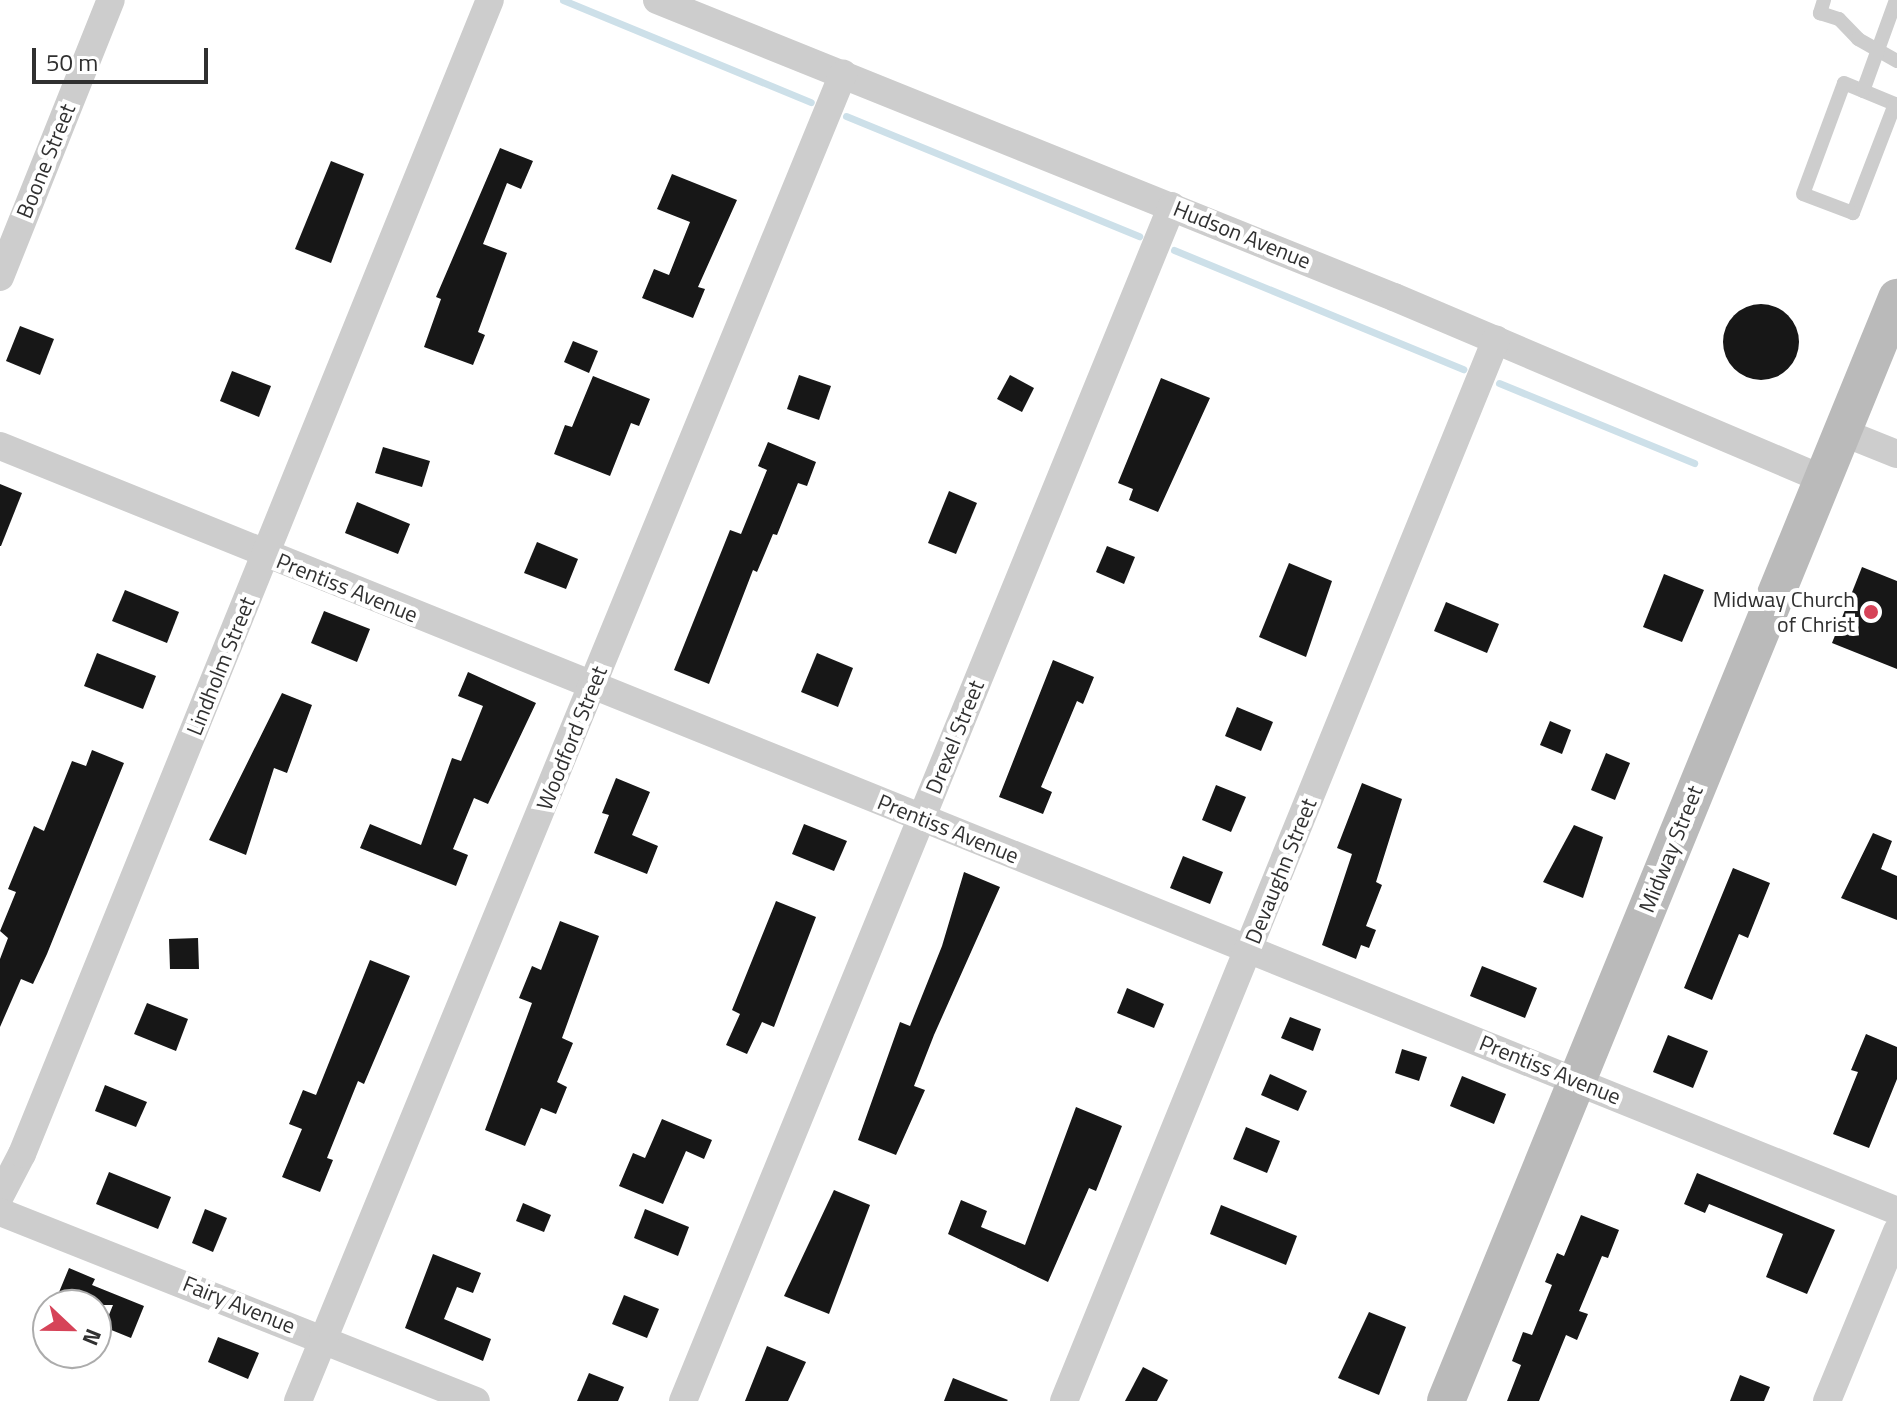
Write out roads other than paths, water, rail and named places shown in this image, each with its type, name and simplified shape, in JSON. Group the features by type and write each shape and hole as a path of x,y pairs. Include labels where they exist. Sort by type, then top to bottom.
{"street":[{"name":"Boone Street","path":"0,277 111,0"},
{"name":"Lindholm Street","path":"0,1196 22,1154 490,0"},
{"name":"Hudson Avenue","path":"657,0 1172,206 1823,479"},
{"name":"Woodford Street","path":"298,1401 843,74"},
{"name":"Drexel Street","path":"683,1401 1172,206"},
{"name":"Midway Street","path":"1446,1401 1897,298"},
{"name":"Devaughn Street","path":"1064,1401 1496,340"},
{"path":"1842,432 1897,454"},
{"name":"Prentiss Avenue","path":"0,446 1897,1211"},
{"name":"Fairy Avenue","path":"0,1212 476,1401"},
{"path":"1827,1401 1897,1231"}],"lane":[{"path":"1824,0 1820,13 1839,19 1858,39 1896,58"},
{"path":"1863,91 1895,16 1896,0"},
{"path":"1844,83 1863,91 1895,104 1853,213 1803,194 1844,83"}],"waterway":[{"path":"563,0 811,102"},
{"path":"846,116 1139,236"},
{"path":"1174,250 1463,369"},
{"path":"1499,383 1694,463"}],"place":[{"name":"Midway Church of Christ","path":"1871,612"}]}
